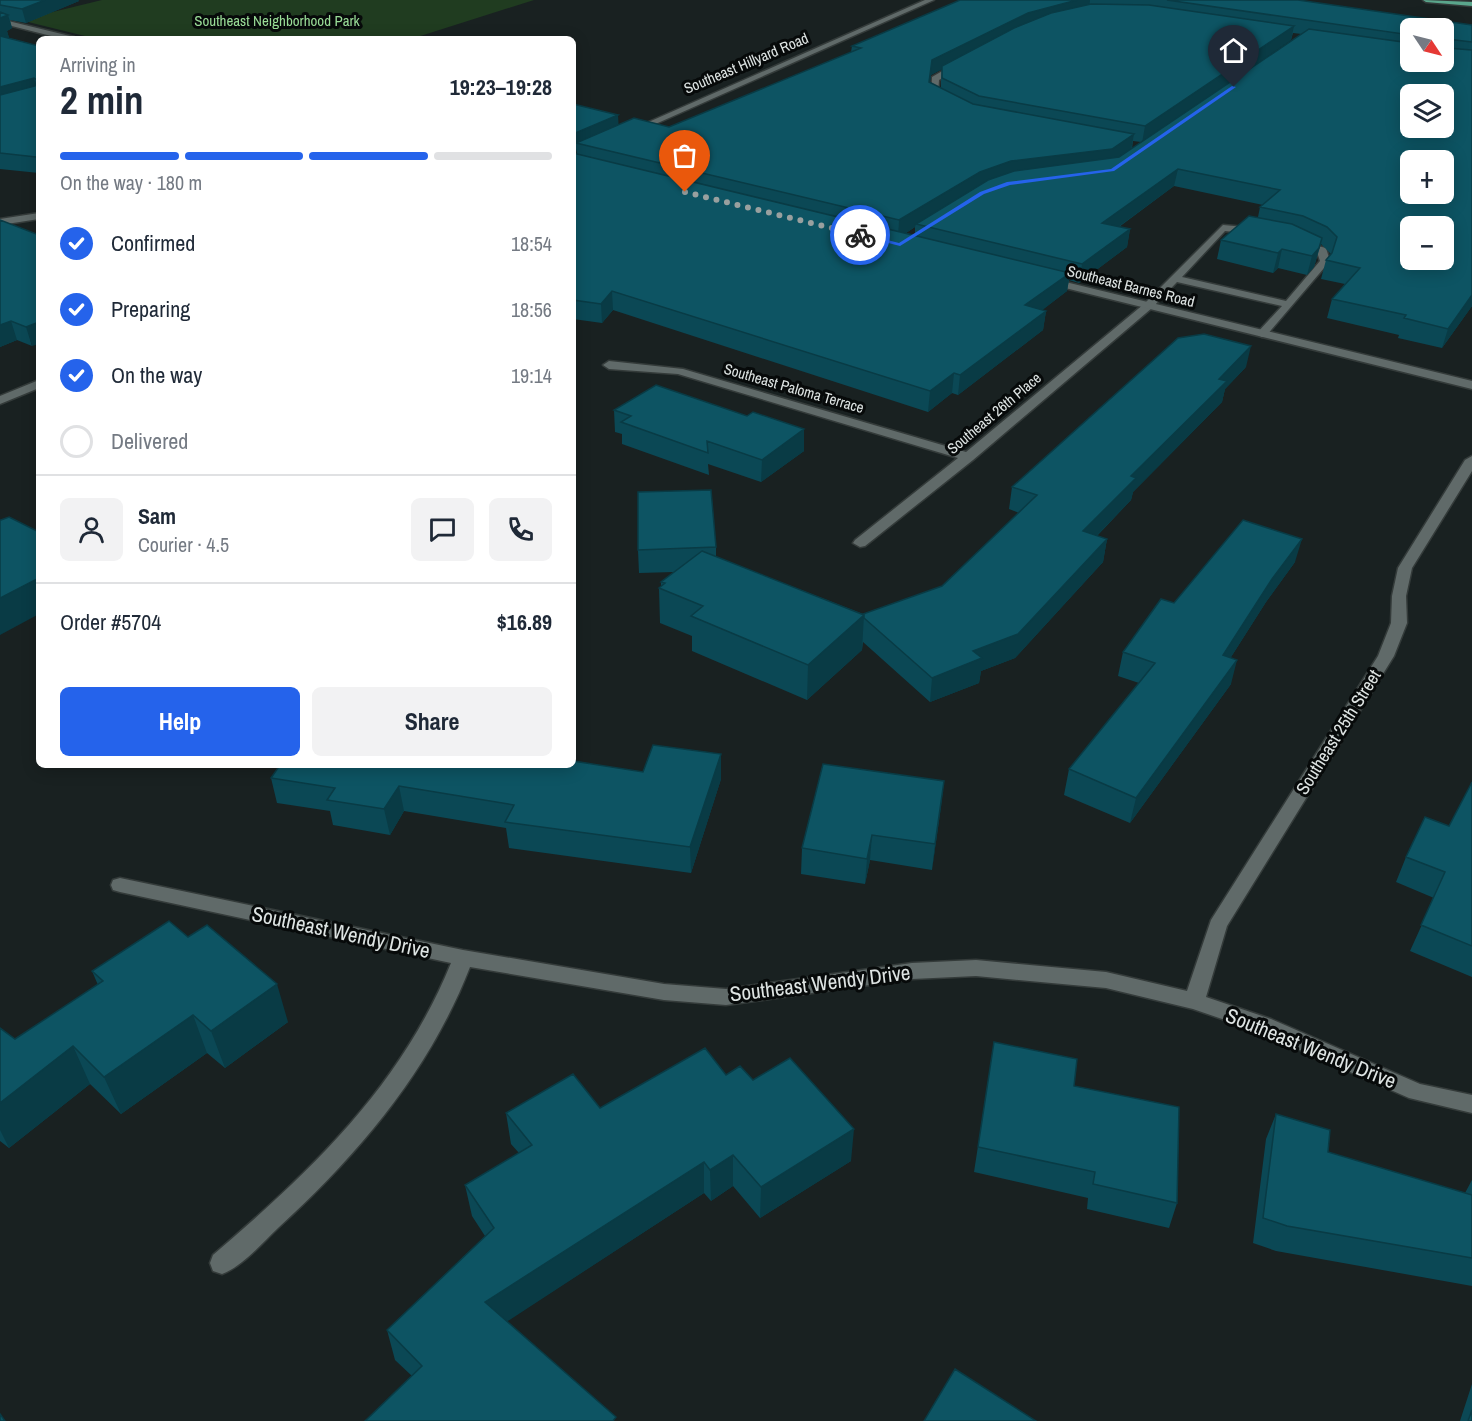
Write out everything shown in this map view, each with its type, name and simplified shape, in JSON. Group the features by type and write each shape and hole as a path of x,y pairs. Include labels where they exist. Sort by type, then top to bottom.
{"highway":[{"path":"1426,0 1472,4"}],"street":[{"name":"Southeast Hillyard Road","path":"625,134 932,0"},
{"path":"0,21 59,36"},
{"path":"953,107 934,96 934,79 965,62"},
{"path":"0,222 36,216"},
{"name":"Southeast 26th Place","path":"860,543 968,457 1148,306 1223,228 1250,230 1315,246 1325,255 1321,269 1289,305"},
{"name":"Southeast Barnes Road","path":"1035,278 1472,385"},
{"path":"1174,278 1289,305 1262,334"},
{"name":"Southeast Paloma Terrace","path":"609,365 679,371 968,457"},
{"path":"0,400 36,385"},
{"name":"Southeast 25th Street","path":"1194,1001 1218,925 1386,656 1399,623 1399,596 1405,568 1472,460"},
{"name":"Southeast Wendy Drive","path":"120,885 463,958 664,992 726,997 912,970 976,968 1040,972 1106,980 1194,1001 1264,1025 1417,1092 1472,1104"},
{"path":"222,1263 294,1200 355,1137 402,1076 439,1015 463,958"}],"green space":[{"name":"Southeast Neighborhood Park","path":"102,0 534,0 420,36 85,36 20,20"}],"building":[{"path":"0,0 45,0 22,9 0,5"},
{"path":"960,0 1077,0 1028,13 932,60 929,82 973,104 1134,134 1112,149 1011,161 980,172 899,220 576,143 634,118 669,127 861,48 852,46"},
{"path":"1167,0 1298,0 1423,18 1400,18 1400,34"},
{"path":"1091,4 1149,5 1294,26 1145,126 979,96 942,78 942,66 1014,28 1051,13"},
{"path":"0,12 8,15 0,18"},
{"path":"1454,22 1472,25 1472,42 1454,40"},
{"path":"1309,29 1400,42 1400,72 1454,72 1454,49 1472,50 1472,295 1448,329 1404,318 1406,315 1332,299 1360,268 1326,260 1332,253 1337,237 1327,227 1303,216 1260,207 1280,190 1178,169 1102,223 1130,229 1082,264 916,224 988,180 1014,171 1119,157"},
{"path":"0,36 36,45 36,79 0,87"},
{"path":"36,83 36,157 0,153 0,95 35,86"},
{"path":"576,105 618,115 576,133"},
{"path":"576,154 1070,273 1025,305 1046,311 960,375 954,373 930,391 612,291 601,304 576,300"},
{"path":"1249,216 1292,224 1322,238 1319,248 1312,256 1282,249 1278,253 1221,240"},
{"path":"0,220 36,234 36,323 26,327 11,321 0,325"},
{"path":"1204,334 1251,346 1219,379 1227,381 1131,476 1136,478 1083,531 1107,539 1018,634 973,651 982,658 932,678 864,618 863,614 942,586 1037,495 1012,487 1178,338"},
{"path":"656,385 747,416 753,412 804,429 762,460 707,441 708,453 621,422 631,416 614,410"},
{"path":"711,490 716,547 638,550 638,492"},
{"path":"9,517 36,530 36,580 0,598 0,520"},
{"path":"1243,520 1302,539 1272,579 1223,655 1237,660 1136,798 1069,769 1155,663 1123,652 1161,599 1174,603"},
{"path":"702,551 864,615 808,665 691,616 703,606 659,588 665,583 661,582"},
{"path":"653,745 721,754 690,847 505,822 514,805 399,786 384,809 327,800 335,788 271,778 278,768 576,768 576,761 643,772"},
{"path":"823,764 944,781 935,844 872,835 867,859 802,848"},
{"path":"1472,782 1472,946 1421,925 1445,872 1406,857 1425,817 1449,826"},
{"path":"169,921 188,937 207,925 277,984 211,1031 193,1015 104,1077 73,1046 0,1103 0,1028 15,1039 103,981 92,971"},
{"path":"994,1042 1077,1059 1074,1086 1179,1107 1177,1203 1093,1184 1095,1172 978,1147"},
{"path":"705,1048 726,1075 740,1066 753,1080 790,1058 854,1129 761,1187 733,1155 710,1170 704,1162 485,1302 616,1417 613,1421 365,1421 422,1366 387,1330 494,1228 465,1185 532,1145 506,1113 573,1074 600,1108"},
{"path":"1276,1114 1330,1130 1328,1152 1472,1195 1472,1258 1287,1226 1263,1218"},
{"path":"955,1369 1036,1421 924,1421"}],"way so far":[{"path":"685,192 860,235"}],"route":[{"path":"860,235 900,244 982,193 1009,183 1075,177 1112,170 1234,87"}]}
